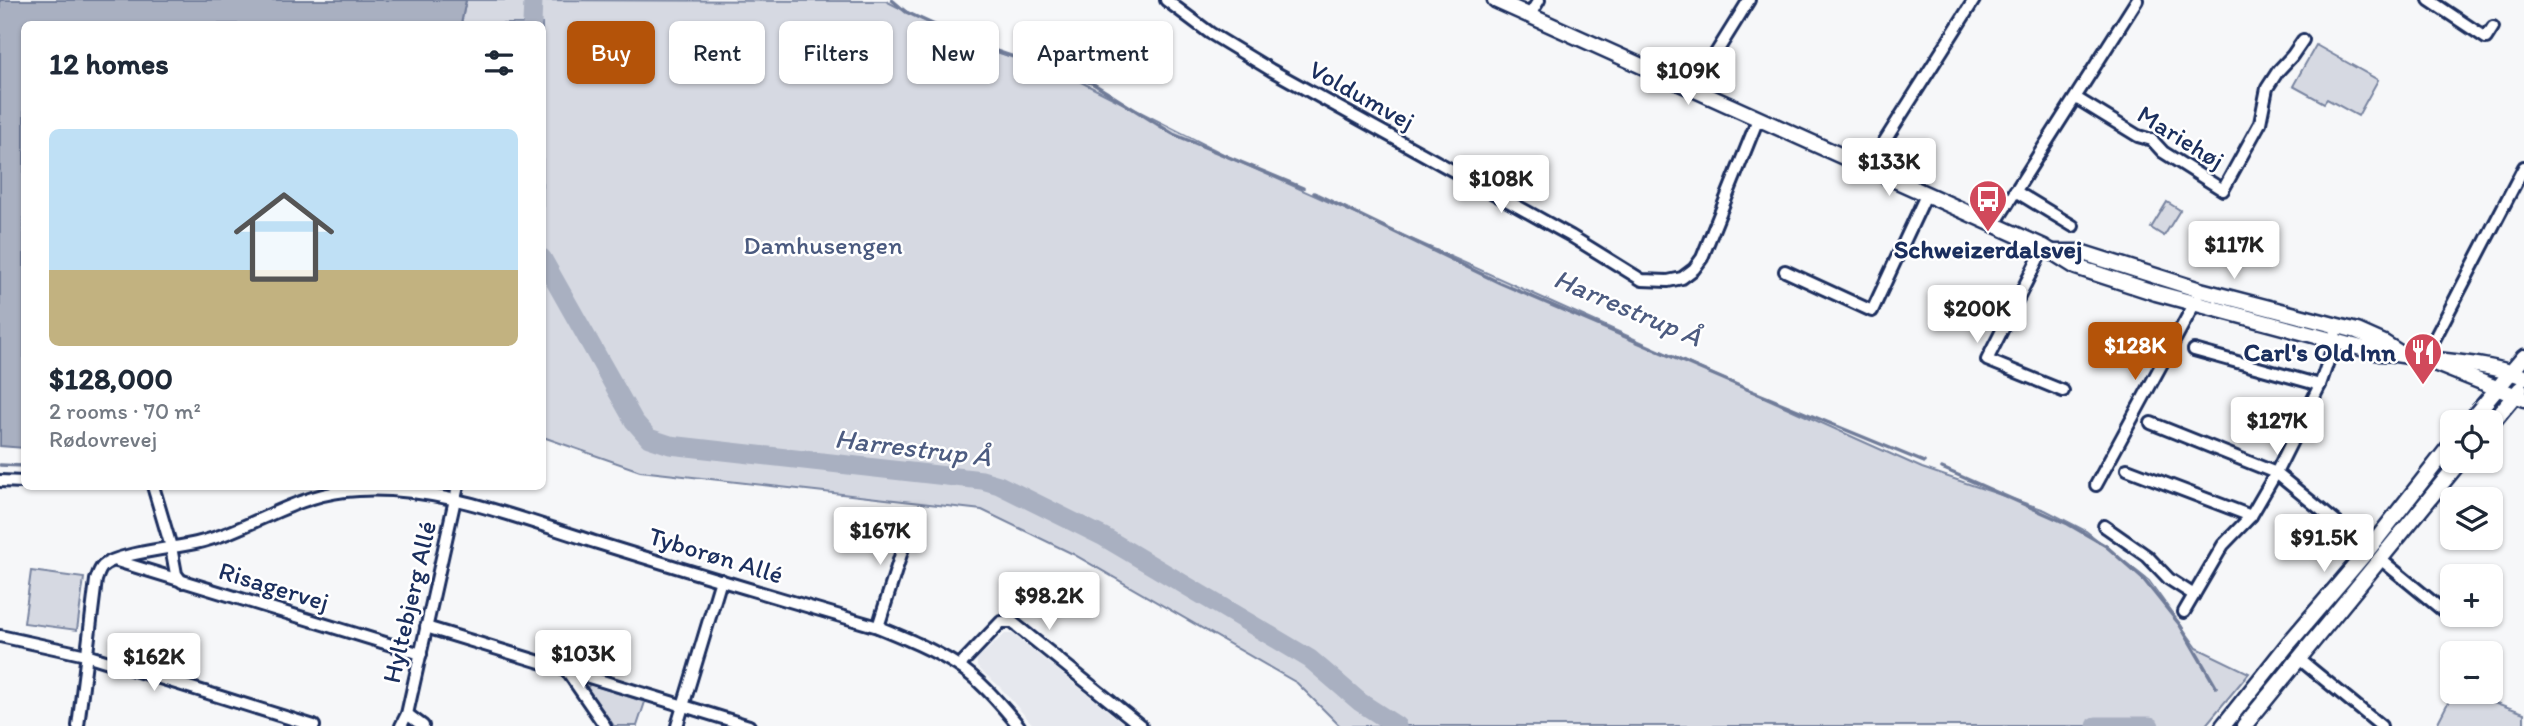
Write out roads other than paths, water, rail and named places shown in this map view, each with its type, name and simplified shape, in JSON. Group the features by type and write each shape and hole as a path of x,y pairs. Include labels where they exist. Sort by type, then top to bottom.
{"street":[{"name":"Voldumvej","path":"1166,0 1210,33 1270,70 1571,236 1642,280 1668,281 1682,278 1694,269 1702,258 1758,119"},
{"path":"1495,0 2049,249 2076,267 2100,276 2195,305 2335,333 2357,331 2399,353 2424,359 2467,363 2518,374"},
{"path":"1529,16 1539,0"},
{"path":"1693,90 1749,0"},
{"path":"1867,169 1974,0"},
{"path":"1994,225 2137,0"},
{"path":"2429,0 2486,38 2493,27"},
{"name":"Mariehøj","path":"2076,98 2138,136 2152,140 2163,152 2223,190 2260,123 2267,88 2277,71 2303,40"},
{"path":"2424,359 2524,167"},
{"path":"2015,191 2073,226"},
{"path":"1785,271 1872,311 1926,195"},
{"path":"2049,249 2080,252 2335,333"},
{"path":"2049,249 1987,360 2063,391"},
{"path":"2096,485 2195,305 2200,290"},
{"path":"2184,612 2223,545 2251,516 2276,474 2320,385 2335,333"},
{"path":"2194,350 2320,385"},
{"path":"2479,410 2496,388 2518,374 2524,357"},
{"path":"2424,359 2496,388 2521,393"},
{"path":"2503,412 2521,393"},
{"path":"2151,423 2276,474 2440,608"},
{"path":"2244,726 2298,658 2440,460"},
{"path":"2127,469 2251,516"},
{"path":"2223,726 2289,643 2449,473"},
{"path":"0,481 21,482"},
{"path":"154,490 171,547 176,575 182,582"},
{"name":"Hyltebjerg Allé","path":"401,726 407,714 457,490"},
{"name":"Tyborøn Allé","path":"114,561 197,543 314,497 345,491 406,491 454,500 878,627 917,643 959,666 995,699 1019,726"},
{"path":"878,627 913,516"},
{"path":"2104,526 2147,556 2169,579 2194,595"},
{"path":"78,726 96,580 101,568 114,561"},
{"name":"Risagervej","path":"114,561 421,654"},
{"path":"677,726 721,580"},
{"path":"959,666 1001,622 1012,622 1141,726"},
{"path":"426,627 749,726"},
{"path":"0,636 86,655 314,726"},
{"path":"2298,658 2381,726"},
{"path":"565,668 605,726"},
{"path":"407,714 423,726"}],"water":[{"path":"0,0 466,0 462,21 21,21 21,448 0,446"}],"waterway":[{"name":"Harrestrup Å","path":"532,21 533,0"},
{"name":"Harrestrup Å","path":"892,0 906,12 981,46 1092,83 1173,134 1303,188"},
{"name":"Harrestrup Å","path":"1314,193 1500,283 1924,462"},
{"name":"Harrestrup Å","path":"546,265 634,421 649,438 670,445 982,480 999,485 1104,537 1310,659 1360,702 1397,726"},
{"path":"0,465 21,466"},
{"name":"Harrestrup Å","path":"1942,468 2068,524 2106,546 2144,580 2180,625 2216,687"},
{"name":"Harrestrup Å","path":"2096,726 2150,726"}],"place":[{"name":"Schweizerdalsvej","path":"1988,233"},
{"name":"Carl's Old Inn","path":"2423,386"}],"park label":[{"name":"Damhusengen","path":"823,245"}]}
